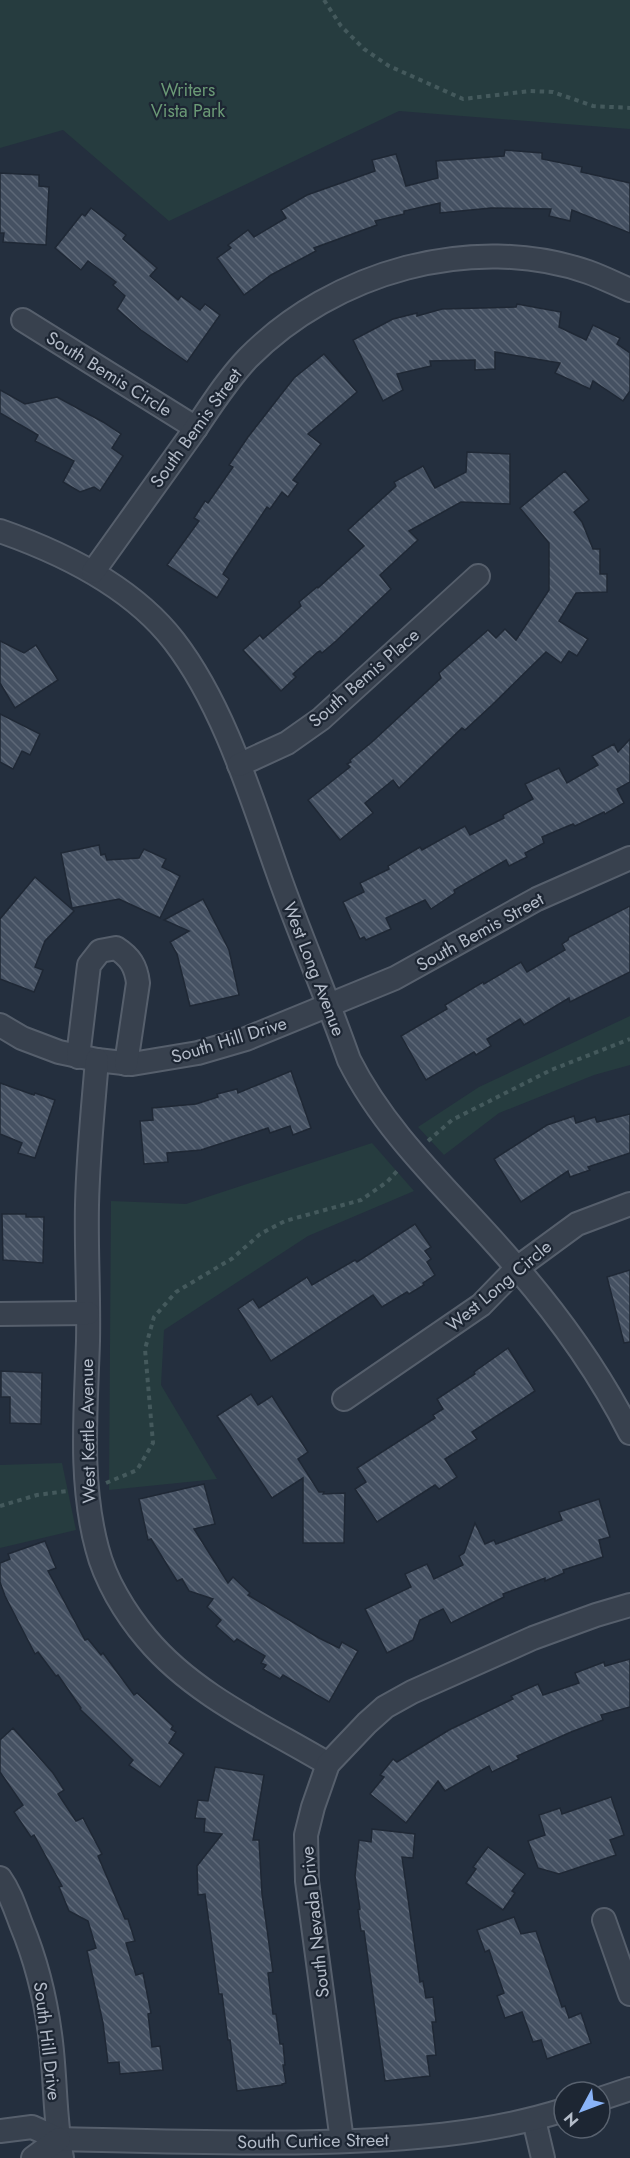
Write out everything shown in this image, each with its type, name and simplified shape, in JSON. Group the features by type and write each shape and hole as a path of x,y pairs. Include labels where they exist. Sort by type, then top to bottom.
{"street":[{"name":"South Bemis Street","path":"93,572 219,393 248,359 309,308 382,274 458,258 499,256 527,259 588,272 630,290"},
{"name":"South Bemis Circle","path":"22,320 196,428"},
{"name":"West Long Avenue","path":"0,531 40,545 93,572 143,608 174,641 203,685 239,765 349,1060 363,1088 382,1116 518,1268 614,1401 630,1433"},
{"name":"South Bemis Place","path":"239,765 287,743 321,719 478,576"},
{"name":"South Bemis Street","path":"330,1006 395,978 537,899 630,858"},
{"path":"87,1058 89,965 100,951 116,948 127,955 136,969 138,983 126,1064"},
{"name":"South Hill Drive","path":"0,1025 22,1038 59,1052 126,1064 166,1060 198,1053 246,1039 330,1006"},
{"name":"West Kettle Avenue","path":"87,1058 88,1313 85,1466 97,1550 110,1584 147,1639 196,1684 328,1764"},
{"name":"West Long Circle","path":"344,1399 481,1305 518,1268 576,1224 630,1204"},
{"path":"0,1314 88,1313"},
{"name":"South Nevada Drive","path":"342,2141 307,1881 306,1855 306,1834 312,1807 328,1764 386,1707 412,1692 533,1638 630,1605"},
{"name":"South Hill Drive","path":"2,1885 41,1981 50,2035 61,2149"},
{"path":"604,1920 630,1994"},
{"path":"612,2095 630,2089"},
{"name":"South Curtice Street","path":"0,2131 32,2127 61,2149 342,2141 403,2139 473,2131 534,2120 552,2114"},
{"path":"534,2120 543,2158"},
{"path":"33,2158 61,2149"}],"path":[{"path":"324,0 340,26 364,49 389,66 463,99 530,91 553,92 592,106 630,108"},
{"path":"0,1506 37,1495 87,1489 137,1470 153,1443 145,1349 154,1317 176,1292 233,1257 260,1234 285,1221 361,1200 387,1182 414,1153 452,1120 551,1070 630,1039"}],"green space":[{"name":"Writers Vista Park","path":"0,0 630,0 630,129 399,111 169,221 63,130 0,148"},
{"path":"630,1016 630,1065 594,1075 499,1113 444,1155 418,1127 479,1087"},
{"path":"372,1143 414,1191 308,1236 164,1330 161,1385 217,1479 109,1490 111,1201 186,1204"},
{"path":"62,1463 76,1530 0,1548 0,1465"}],"building":[{"path":"505,150 542,153 542,159 582,167 581,172 630,183 630,233 572,210 570,221 549,216 551,209 491,208 440,213 440,203 404,211 404,214 375,221 377,225 314,248 316,251 271,275 244,295 217,258 231,248 228,245 248,230 254,237 286,218 281,210 307,195 375,171 372,160 396,154 406,186 438,178 436,161 504,156"},
{"path":"0,173 39,175 39,186 49,187 46,245 3,242 4,233 0,233"},
{"path":"91,208 126,235 123,239 157,268 150,276 178,300 181,296 200,310 205,304 220,315 187,362 141,330 117,309 125,296 113,285 116,282 88,261 81,270 55,248 82,214 85,216"},
{"path":"517,304 561,312 559,327 586,340 593,325 620,338 617,344 630,353 630,391 623,401 593,381 590,389 555,373 560,363 495,352 495,369 475,370 475,360 430,361 431,366 397,374 403,390 383,401 353,340 393,319 417,313 417,316 442,309 516,307"},
{"path":"324,354 357,392 308,434 321,444 293,480 298,483 288,497 282,492 270,509 267,507 223,574 229,579 217,598 167,565 199,521 194,518 205,501 208,503 233,467 229,465 248,437 294,378"},
{"path":"0,390 25,404 57,397 121,434 112,448 123,456 100,491 94,487 80,492 63,482 74,461 35,441 38,435 0,413"},
{"path":"467,452 510,454 510,504 461,502 409,531 418,540 380,575 391,589 336,641 322,653 318,652 293,674 296,677 281,691 243,650 260,635 263,639 301,606 299,602 364,546 348,530 396,486 394,482 423,466 435,488 466,472"},
{"path":"565,471 589,500 574,512 582,522 593,549 600,549 600,574 607,574 607,592 576,593 559,621 588,639 577,656 569,651 561,663 546,652 465,730 462,728 399,788 393,780 365,803 373,813 340,840 308,800 350,767 347,764 351,762 350,760 441,678 439,673 488,630 496,638 505,629 516,640 549,590 549,543 520,508"},
{"path":"0,641 24,653 36,645 58,680 15,708 0,683"},
{"path":"0,714 40,734 30,755 22,751 13,769 0,762"},
{"path":"630,739 630,782 617,789 624,803 605,814 604,812 575,826 573,824 542,837 544,843 525,853 527,857 509,866 506,860 454,890 455,893 431,909 425,900 386,918 391,929 366,940 364,937 360,939 343,902 364,892 360,883 389,869 388,866 420,847 422,850 465,826 470,835 504,818 503,815 533,799 525,784 559,768 567,783 598,765 592,756 614,744 618,752"},
{"path":"99,845 101,855 105,854 107,860 139,858 144,849 166,859 162,867 180,876 160,918 119,899 72,908 61,853"},
{"path":"35,877 74,911 45,941 35,967 43,970 34,992 0,979 0,919"},
{"path":"203,899 229,950 239,995 190,1006 177,954 170,942 189,931 164,920"},
{"path":"630,906 630,972 570,1002 569,998 524,1025 520,1019 487,1039 491,1046 476,1055 474,1052 426,1080 401,1036 447,1009 445,1005 521,962 527,972 565,950 562,944 569,937"},
{"path":"291,1071 311,1128 293,1135 290,1126 270,1133 268,1128 201,1150 167,1153 168,1162 144,1164 140,1121 153,1120 152,1108 196,1104 218,1097 217,1094 237,1089 238,1093"},
{"path":"0,1083 55,1100 35,1158 18,1153 22,1143 0,1134"},
{"path":"630,1114 630,1153 588,1167 590,1170 570,1177 568,1171 521,1202 494,1159 547,1125 574,1116 576,1123 595,1117 597,1122"},
{"path":"2,1214 44,1217 43,1263 3,1260"},
{"path":"415,1224 431,1247 425,1251 431,1259 427,1262 435,1275 423,1283 424,1285 382,1307 373,1295 271,1361 238,1309 253,1299 259,1308 307,1277 312,1285 355,1260 357,1262"},
{"path":"630,1270 630,1342 624,1343 607,1277"},
{"path":"508,1348 535,1391 472,1432 477,1439 445,1459 457,1477 439,1489 435,1485 377,1522 355,1489 366,1482 357,1468 435,1418 433,1415 443,1409 437,1399 475,1374 474,1372"},
{"path":"1,1371 42,1373 41,1424 10,1423 10,1397 1,1397"},
{"path":"251,1394 258,1405 272,1396 308,1452 298,1459 319,1492 324,1492 323,1494 345,1493 344,1543 303,1543 303,1478 272,1498 217,1416"},
{"path":"204,1484 215,1524 194,1529 228,1583 233,1577 250,1593 248,1595 319,1638 339,1648 342,1642 358,1651 329,1702 283,1675 280,1679 263,1669 266,1665 261,1663 265,1656 237,1639 234,1642 216,1626 221,1620 207,1607 213,1599 189,1591 182,1579 177,1581 151,1539 148,1540 139,1499"},
{"path":"599,1499 610,1537 599,1540 603,1557 563,1570 564,1573 545,1581 545,1578 503,1594 504,1597 451,1623 443,1609 420,1620 413,1640 387,1653 365,1609 411,1587 405,1574 427,1564 434,1579 463,1565 459,1556 464,1553 475,1523 485,1544 494,1540 496,1544 562,1520 559,1512"},
{"path":"45,1541 56,1568 48,1571 85,1640 88,1639 101,1655 103,1653 134,1695 137,1693 173,1726 171,1729 176,1732 169,1743 184,1754 160,1787 129,1765 133,1760 80,1709 58,1675 56,1676 38,1652 35,1654 5,1596 0,1582 0,1563 10,1559 8,1554"},
{"path":"630,1659 630,1707 601,1715 603,1720 517,1756 519,1759 492,1772 489,1766 445,1791 438,1781 406,1823 370,1794 384,1777 380,1775 393,1759 397,1762 449,1730 513,1699 511,1696 538,1684 543,1695 579,1683 575,1673 604,1662 605,1666"},
{"path":"13,1728 53,1773 64,1790 58,1794 76,1821 83,1818 102,1854 98,1856 125,1919 128,1919 135,1941 126,1943 136,1975 143,1973 151,2013 148,2014 152,2047 160,2046 163,2070 120,2074 119,2062 108,2063 103,2023 87,1951 96,1948 88,1921 69,1911 59,1887 62,1886 34,1835 31,1837 14,1812 23,1805 0,1772 0,1740"},
{"path":"215,1767 264,1775 253,1840 259,1840 262,1894 273,1972 268,1973 273,2014 276,2014 285,2065 283,2065 286,2083 282,2085 237,2091 222,1994 219,1994 205,1894 198,1895 197,1866 222,1834 204,1832 205,1819 195,1818 198,1800 208,1801"},
{"path":"611,1797 624,1835 610,1840 616,1855 559,1874 538,1868 528,1841 545,1835 539,1815 560,1808 562,1814"},
{"path":"372,1829 415,1834 413,1858 402,1857 420,1982 423,1981 426,1998 433,1997 436,2022 432,2022 436,2055 427,2056 430,2076 385,2081 364,1931 361,1931 355,1876 359,1840 371,1842"},
{"path":"488,1847 525,1874 512,1891 515,1893 503,1910 466,1883 476,1869 473,1867"},
{"path":"514,1917 521,1934 536,1931 562,2007 565,2006 569,2018 581,2013 591,2043 547,2059 541,2040 533,2042 522,2012 505,2018 497,1996 504,1993 489,1950 485,1952 477,1930"}]}
